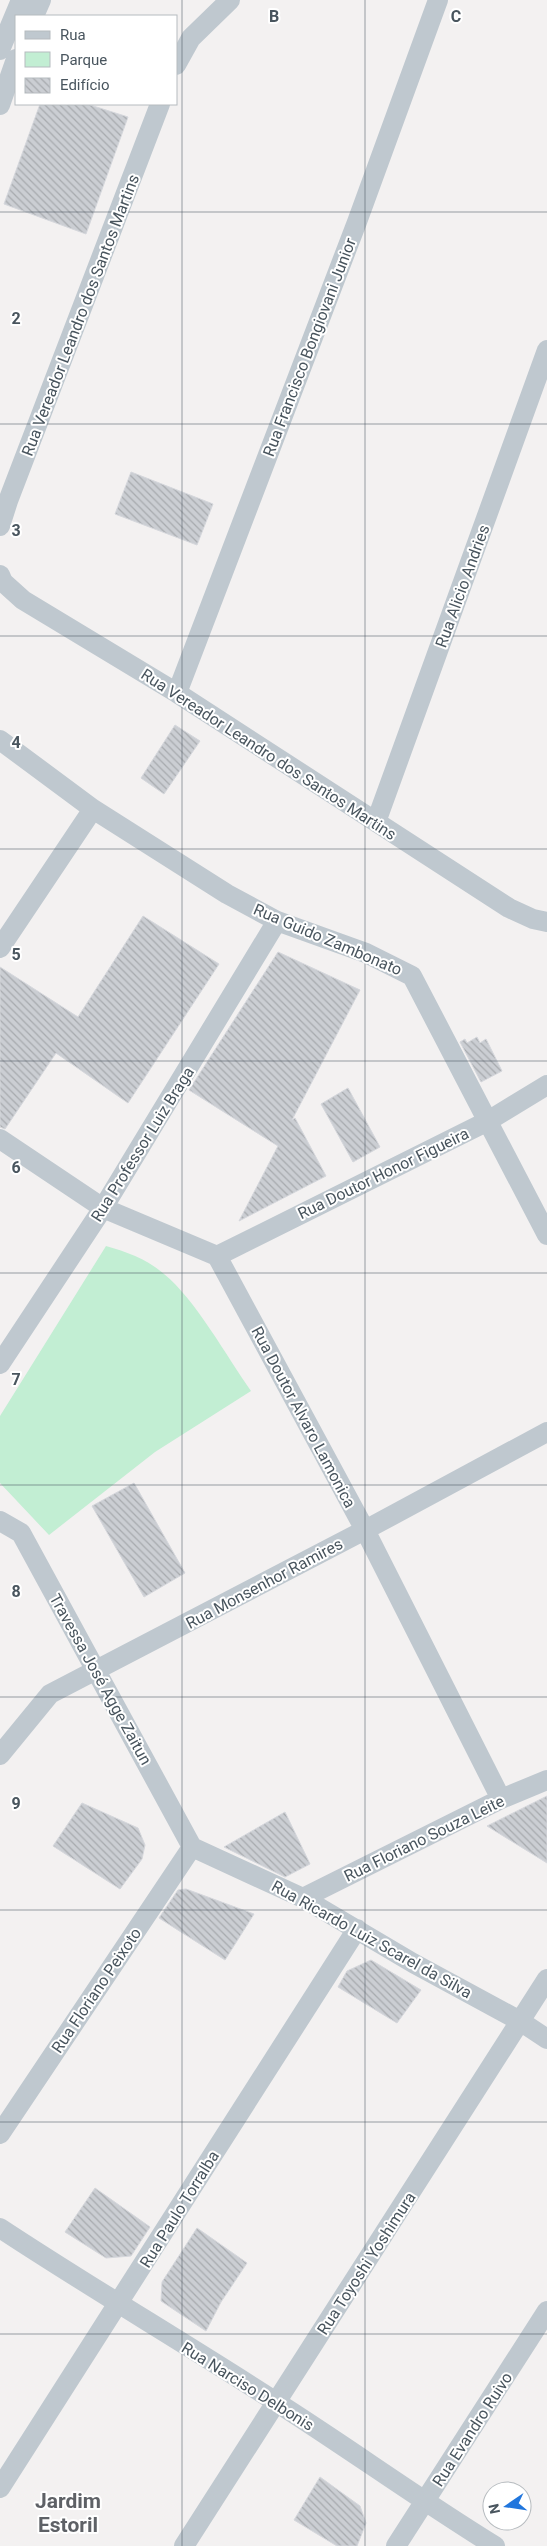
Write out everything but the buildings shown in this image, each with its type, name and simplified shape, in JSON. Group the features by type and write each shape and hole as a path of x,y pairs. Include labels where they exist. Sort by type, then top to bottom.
{"street":[{"path":"15,58 0,51 21,0"},
{"path":"34,15 41,0"},
{"path":"178,61 191,38 230,0"},
{"name":"Rua Francisco Bongiovani Junior","path":"177,694 357,222 438,0"},
{"path":"0,105 15,62"},
{"name":"Rua Vereador Leandro dos Santos Martins","path":"0,526 160,105"},
{"name":"Rua Alicio Andries","path":"376,822 547,350"},
{"name":"Rua Vereador Leandro dos Santos Martins","path":"0,575 3,582 23,600 177,694 508,908 533,919 547,922"},
{"name":"Rua Guido Zambonato","path":"0,740 93,808 227,894 277,921 366,953 412,976 547,1235"},
{"path":"0,948 93,808"},
{"name":"Rua Professor Luiz Braga","path":"0,1364 103,1208 277,921"},
{"name":"Rua Doutor Honor Figueira","path":"217,1256 488,1121 547,1085"},
{"path":"0,1139 103,1208 217,1256"},
{"name":"Rua Doutor Alvaro Lamonica","path":"217,1256 366,1530 501,1800"},
{"name":"Rua Monsenhor Ramires","path":"0,1755 50,1694 366,1530 547,1432"},
{"name":"Travessa José Agge Zaitun","path":"0,1521 21,1533 98,1670 192,1846"},
{"name":"Rua Floriano Souza Leite","path":"303,1898 501,1800 547,1780"},
{"name":"Rua Ricardo Luiz Scarel da Silva","path":"192,1846 303,1898 413,1963 520,2021 547,2040"},
{"name":"Rua Floriano Peixoto","path":"0,2134 192,1846"},
{"name":"Rua Paulo Torralba","path":"0,2488 357,1929"},
{"name":"Rua Toyoshi Yoshimura","path":"184,2546 547,1979"},
{"name":"Rua Narciso Delbonis","path":"0,2228 118,2305 277,2402 424,2503 495,2546"},
{"name":"Rua Evandro Ruivo","path":"396,2546 547,2311"}],"green space":[{"path":"106,1246 144,1260 176,1285 199,1313 251,1391 155,1452 49,1535 0,1483 0,1416"}],"district":[{"name":"Jardim Estoril","path":"68,2513"}]}
